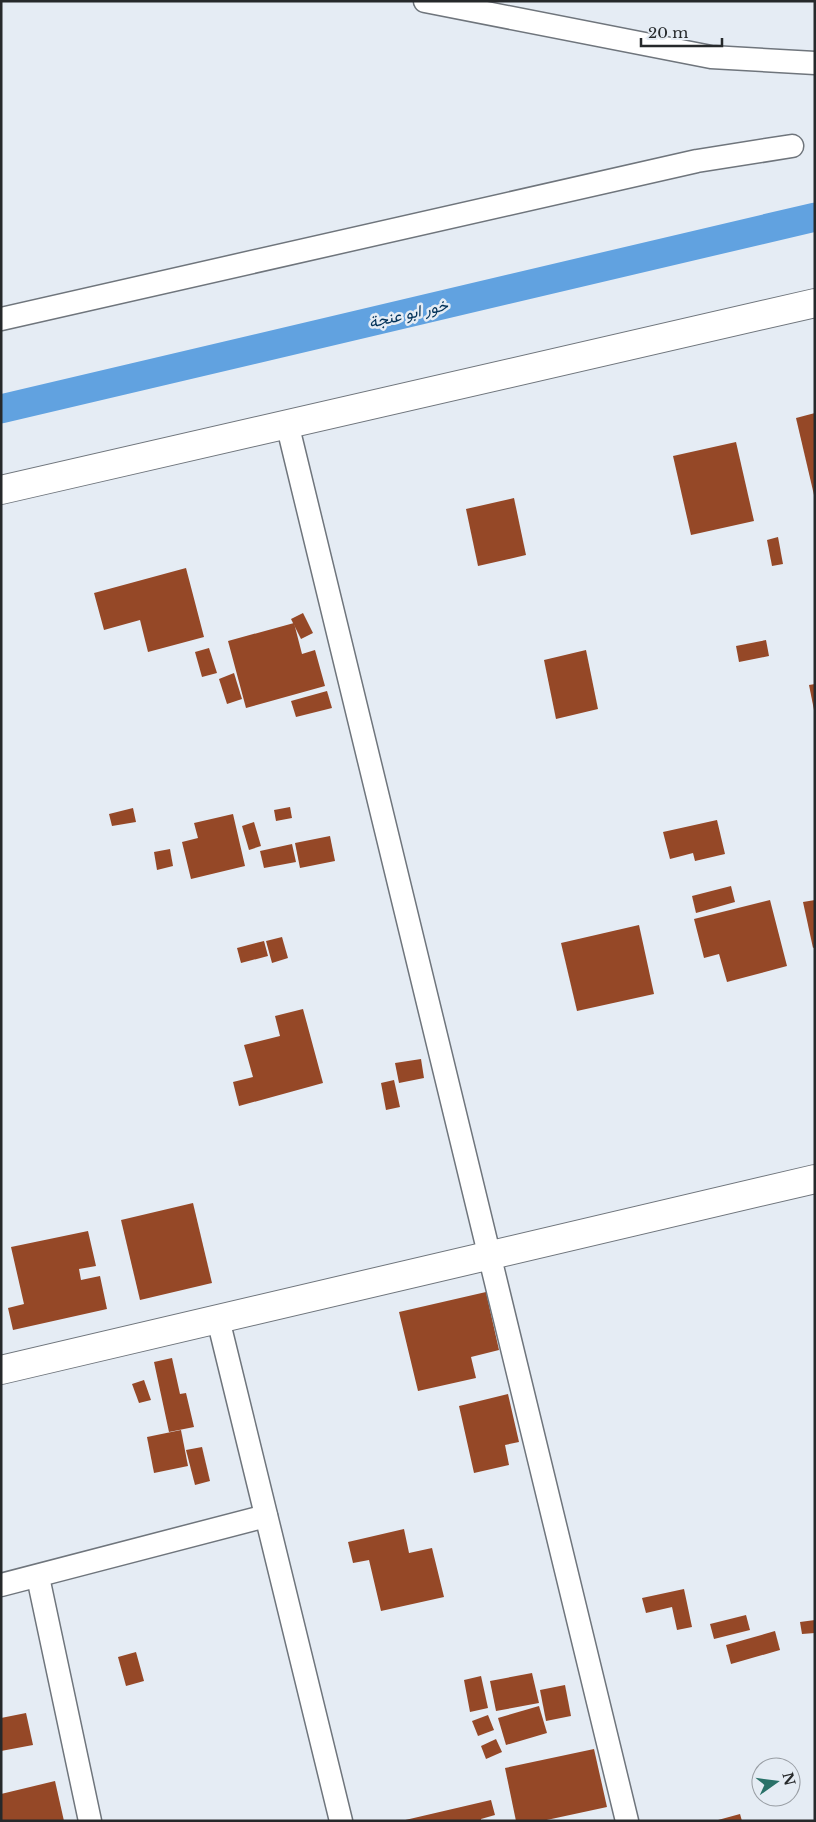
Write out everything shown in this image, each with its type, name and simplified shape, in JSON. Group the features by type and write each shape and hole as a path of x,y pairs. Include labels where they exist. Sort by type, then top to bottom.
{"street":[{"path":"425,1 711,57 815,63"},
{"path":"1,319 697,161 792,146"},
{"path":"1,490 815,302"},
{"path":"287,423 627,1821"},
{"path":"1,1370 815,1179"},
{"path":"218,1319 341,1821"},
{"path":"1,1586 266,1516"},
{"path":"38,1577 90,1821"}],"building":[{"path":"815,413 815,495 814,495 796,418"},
{"path":"736,442 754,521 691,535 673,456"},
{"path":"514,498 526,555 478,566 466,509"},
{"path":"778,537 783,564 772,566 767,540"},
{"path":"186,568 204,637 148,652 140,620 104,630 94,593"},
{"path":"303,613 313,633 301,639 291,619"},
{"path":"294,623 302,654 315,650 325,686 246,708 228,641"},
{"path":"766,640 769,656 739,662 736,646"},
{"path":"209,648 217,673 202,677 195,652"},
{"path":"586,650 598,709 556,719 544,660"},
{"path":"234,673 242,699 227,704 219,679"},
{"path":"815,684 815,710 814,710 809,685"},
{"path":"327,691 332,708 296,717 291,701"},
{"path":"290,807 292,818 276,821 274,810"},
{"path":"133,808 136,822 112,826 109,814"},
{"path":"233,814 245,866 191,879 182,842 198,838 194,823"},
{"path":"717,820 725,854 695,861 693,853 670,859 663,832"},
{"path":"254,822 261,846 249,850 242,826"},
{"path":"330,836 335,861 300,868 295,843"},
{"path":"292,844 296,862 264,868 260,851"},
{"path":"170,849 173,866 157,870 154,852"},
{"path":"731,886 735,902 696,913 692,896"},
{"path":"770,900 787,966 727,982 719,954 704,958 694,919"},
{"path":"815,900 815,947 813,948 803,902"},
{"path":"639,925 654,994 577,1011 561,943"},
{"path":"282,937 288,958 272,963 266,941"},
{"path":"264,941 268,956 241,963 237,948"},
{"path":"303,1009 323,1083 239,1106 233,1082 253,1077 244,1045 280,1036 275,1016"},
{"path":"421,1059 424,1078 399,1083 395,1063"},
{"path":"394,1080 400,1107 386,1110 381,1083"},
{"path":"193,1203 212,1283 140,1300 121,1220"},
{"path":"88,1231 96,1266 79,1269 81,1280 100,1276 107,1309 13,1330 8,1308 24,1304 11,1247"},
{"path":"486,1292 499,1350 471,1357 476,1378 418,1391 399,1312"},
{"path":"172,1358 180,1394 186,1393 194,1427 169,1432 154,1362"},
{"path":"144,1380 151,1400 139,1403 132,1384"},
{"path":"508,1394 519,1442 505,1445 509,1465 474,1473 459,1406"},
{"path":"181,1430 188,1466 154,1473 147,1437"},
{"path":"202,1447 210,1481 195,1485 186,1450"},
{"path":"404,1529 409,1553 432,1548 444,1597 381,1611 369,1560 353,1563 348,1542"},
{"path":"684,1589 692,1627 677,1630 672,1607 646,1613 642,1598"},
{"path":"746,1615 750,1630 714,1639 710,1624"},
{"path":"815,1620 815,1633 802,1634 800,1622"},
{"path":"775,1631 780,1650 731,1664 726,1645"},
{"path":"136,1652 144,1681 126,1686 118,1657"},
{"path":"532,1673 539,1703 496,1711 490,1681"},
{"path":"481,1676 488,1708 470,1712 464,1680"},
{"path":"565,1685 571,1716 546,1721 540,1690"},
{"path":"539,1706 547,1733 506,1745 498,1718"},
{"path":"26,1713 33,1745 1,1751 1,1718"},
{"path":"488,1715 494,1730 478,1736 472,1721"},
{"path":"496,1739 502,1752 486,1759 481,1746"},
{"path":"594,1749 607,1807 542,1821 516,1821 505,1768"},
{"path":"55,1781 64,1821 1,1821 1,1794"},
{"path":"491,1800 495,1815 481,1819 481,1821 401,1821"},
{"path":"740,1814 742,1821 718,1821 718,1820"}],"waterway":[{"name":"خور ابو عنجة","path":"1,409 815,217"}]}
